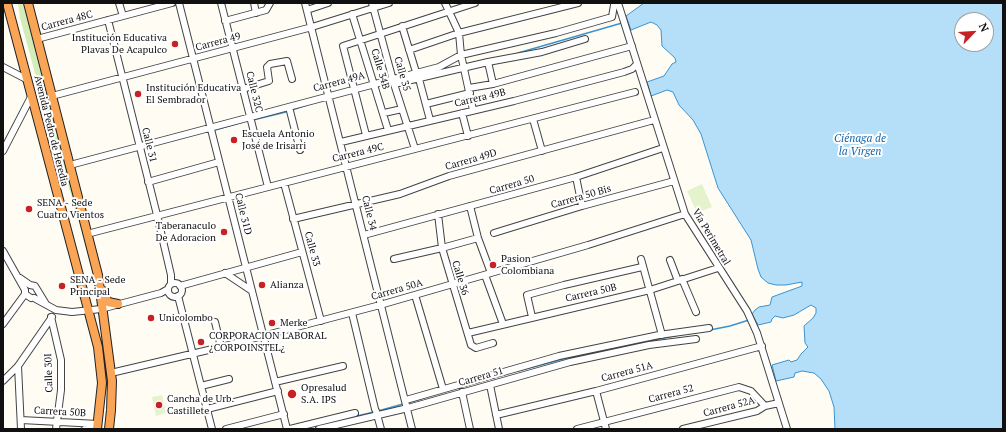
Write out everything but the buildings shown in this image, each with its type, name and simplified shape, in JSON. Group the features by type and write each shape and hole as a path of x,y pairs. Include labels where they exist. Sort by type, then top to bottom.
{"highway":[{"name":"Avenida Pedro de Heredia","path":"7,3 89,310 101,364 102,391 98,426"},
{"name":"Avenida Pedro de Heredia","path":"28,3 98,279 111,373 112,404 109,429"},
{"path":"98,279 105,298 110,303 118,304"}],"street":[{"path":"119,3 123,16"},
{"name":"Carrera 48C","path":"37,39 172,3"},
{"name":"Calle 31D","path":"179,3 275,382 289,429"},
{"name":"Calle 32C","path":"221,3 268,187"},
{"path":"254,3 256,13"},
{"name":"Calle 34","path":"305,3 357,205 380,305 407,404 412,429"},
{"path":"307,10 328,3"},
{"name":"Carrera 49","path":"52,96 233,49 312,27 352,14 372,5 389,3"},
{"path":"445,3 459,33 463,68 473,110"},
{"path":"366,135 343,46 475,3"},
{"path":"409,50 459,33 578,3"},
{"name":"Vía Perimetral","path":"617,3 628,32 684,214 747,311 762,346 787,429"},
{"name":"Carrera 49A","path":"70,165 211,129 373,83 439,67 461,55 556,33 612,17 614,4 617,3"},
{"path":"225,21 266,10 270,5"},
{"name":"Calle 35","path":"372,5 394,84 416,149"},
{"name":"Calle 34B","path":"352,14 373,83 384,113 388,130"},
{"name":"Calle 31","path":"108,20 171,275 176,289 212,429"},
{"path":"402,26 416,72"},
{"path":"394,84 488,62 542,52 585,39"},
{"path":"426,104 632,46"},
{"path":"243,89 269,82 267,67 270,64 287,61 292,79"},
{"path":"488,62 493,84"},
{"name":"Carrera 49B","path":"341,142 514,101 624,72 632,69 638,64"},
{"path":"3,67 28,80"},
{"path":"420,79 430,120"},
{"name":"Carrera 49C","path":"87,234 635,92"},
{"path":"4,149 32,95"},
{"path":"289,107 300,150"},
{"path":"384,113 402,109"},
{"path":"462,113 468,136"},
{"path":"533,119 542,151"},
{"name":"Carrera 49D","path":"293,219 400,194 449,176 654,120"},
{"name":"Carrera 50","path":"364,235 576,177 663,148"},
{"path":"148,182 219,162"},
{"path":"576,177 582,206"},
{"name":"Carrera 50 Bis","path":"494,233 582,206 674,182"},
{"name":"Calle 33","path":"284,183 321,321"},
{"path":"470,206 503,324"},
{"name":"Calle 36","path":"438,214 442,248 451,284 471,345 476,348 494,343"},
{"name":"Carrera 50A","path":"111,373 193,354 352,313 588,245 684,214"},
{"path":"394,259 478,238"},
{"path":"3,251 18,277 33,298 56,310 72,312 101,309 176,289 225,273 302,252"},
{"path":"641,259 662,335"},
{"path":"670,260 696,312"},
{"path":"532,316 527,296 564,285 642,267"},
{"name":"Carrera 50B","path":"468,333 532,316 650,290 718,268"},
{"path":"225,273 252,291"},
{"path":"3,324 18,306 27,290 34,285 46,304"},
{"path":"18,306 37,295 37,289"},
{"path":"415,295 443,389"},
{"path":"3,380 18,366 56,310"},
{"path":"352,313 381,429"},
{"name":"Calle 30I","path":"51,317 61,360 61,390 56,429"},
{"path":"215,322 221,347"},
{"path":"407,404 443,389 459,390 559,356 662,335 709,328"},
{"name":"Carrera 51","path":"289,429 333,423 459,390 490,385 570,362 649,345 696,339"},
{"name":"Carrera 51A","path":"496,415 596,391 762,346"},
{"path":"18,366 21,429"},
{"path":"275,382 343,366"},
{"path":"201,386 229,379"},
{"path":"490,385 500,429"},
{"name":"Carrera 52","path":"577,429 739,387 751,391 765,406"},
{"path":"459,390 470,429"},
{"path":"207,409 278,391"},
{"path":"596,391 606,429"},
{"name":"Carrera 52A","path":"683,429 757,411 765,406 779,403"},
{"name":"Carrera 51","path":"319,429 355,413"},
{"path":"226,429 284,414"},
{"name":"Carrera 50B","path":"20,420 98,426"},
{"path":"85,429 98,426"}],"green space":[{"path":"18,3 25,3 96,279 94,279 75,207 51,132 20,18"},
{"path":"702,184 712,207 697,213 687,191"},
{"name":"Cancha de Urb. Castillete","path":"162,395 166,413 156,416 152,397"}],"water":[{"name":"Ciénaga de la Virgen","path":"644,3 1003,3 1003,429 835,429 834,407 829,391 821,379 814,373 802,371 795,373 794,377 776,381 772,365 789,360 791,362 797,360 808,347 805,343 804,326 813,318 816,313 816,308 811,305 794,315 783,318 775,316 771,322 758,325 752,314 755,310 759,307 770,305 772,297 802,286 802,282 776,285 768,283 761,277 751,240 718,188 701,134 693,120 679,105 673,92 667,90 651,96 647,82 664,76 672,64 676,62 675,58 662,46 661,30 657,25 651,22 631,30 626,16"}],"waterway":[{"path":"518,53 622,23"},
{"path":"292,110 307,105"},
{"path":"253,120 286,112"},
{"path":"215,130 243,122"},
{"path":"710,330 749,320"},
{"path":"518,371 571,357 679,335"},
{"path":"407,403 421,399"},
{"path":"378,411 403,404"},
{"path":"306,428 374,412"}],"place":[{"name":"Institución Educativa Plavas De Acapulco","path":"175,44"},
{"name":"Institución Educativa El Sembrador","path":"138,94"},
{"name":"Escuela Antonio José de Irisarri","path":"234,140"},
{"name":"SENA - Sede Cuatro Vientos","path":"29,209"},
{"name":"Taberanaculo De Adoracion","path":"224,232"},
{"name":"Pasion Colombiana","path":"493,265"},
{"name":"Alianza","path":"262,285"},
{"name":"SENA - Sede Principal","path":"62,286"},
{"name":"Unicolombo","path":"151,318"},
{"name":"Merke","path":"272,323"},
{"name":"CORPORACION LABORAL ¿CORPOINSTEL¿","path":"201,342"},
{"name":"Opresalud S.A. IPS","path":"292,394"},
{"name":"Cancha de Urb. Castillete","path":"159,405"}]}
